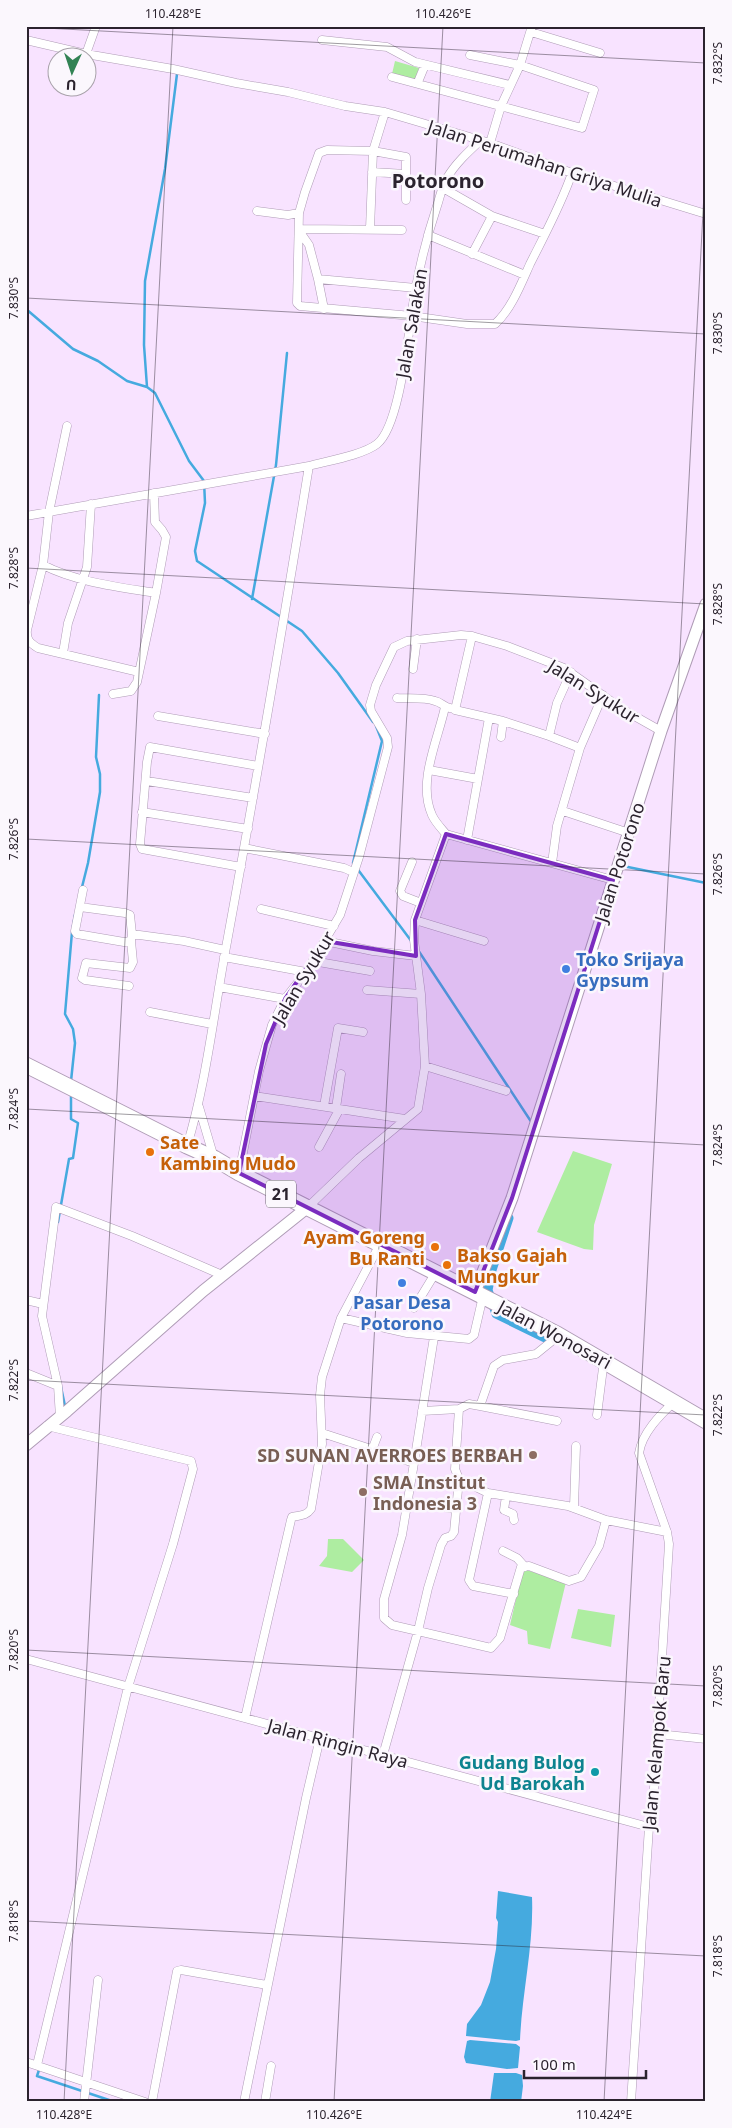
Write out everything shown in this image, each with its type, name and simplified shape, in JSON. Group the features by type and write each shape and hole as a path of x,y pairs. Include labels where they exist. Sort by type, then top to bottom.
{"highway":[{"name":"Jalan Wonosari","path":"26,1064 557,1334 706,1420"}],"street":[{"path":"88,48 96,26"},
{"path":"490,144 502,106 520,65 532,29 600,53"},
{"name":"Jalan Perumahan Griya Mulia","path":"26,40 60,48"},
{"path":"322,40 386,47 415,62 510,85"},
{"path":"392,77 418,82 582,128 594,90 520,65 470,55"},
{"name":"Jalan Perumahan Griya Mulia","path":"98,56 172,68 345,106 385,112 490,144 572,173 706,214"},
{"path":"418,82 425,65"},
{"path":"370,229 373,151 385,112"},
{"name":"Jalan Salakan","path":"26,516 204,483 309,466 349,455 377,444 394,415 416,288 428,235 443,188 447,177 467,152 480,141"},
{"path":"406,200 406,157 373,151 327,150 319,153 304,192 299,213 300,230 296,272 297,303 300,306 309,308 412,316 467,324 495,324 508,308 563,199 572,173"},
{"path":"372,172 406,174"},
{"path":"443,188 492,216 545,234"},
{"path":"257,211 288,214 299,213"},
{"path":"472,254 492,216"},
{"path":"300,230 402,230"},
{"path":"300,230 308,245 324,309"},
{"path":"428,235 524,276"},
{"path":"318,279 416,288"},
{"path":"67,426 49,512 42,565 26,638 38,648 139,672"},
{"path":"187,1146 199,1108 212,1024 265,734 309,466"},
{"path":"113,694 131,691 137,682 156,593 166,537 154,522 154,492"},
{"path":"63,653 68,623 76,605 81,578 87,566 91,504"},
{"path":"42,565 81,578 156,593"},
{"name":"Jalan Potorono","path":"486,1297 512,1198 661,731 706,604"},
{"path":"455,710 472,636"},
{"name":"Jalan Syukur","path":"239,1173 254,1096 272,1025 285,999 306,972 340,915 359,857 388,747 383,730 370,711 371,700 394,647 407,640 472,636 530,653 571,672 622,709 661,731"},
{"path":"413,670 417,639"},
{"path":"549,736 557,703 571,672"},
{"path":"552,863 557,826 563,811 580,748 603,695"},
{"path":"397,698 439,701 445,707 504,721 580,748"},
{"path":"445,707 429,770 429,808 432,818 446,834 613,880"},
{"path":"158,716 265,734"},
{"path":"466,840 489,718"},
{"path":"501,737 504,721"},
{"path":"241,867 142,849 140,844 147,762 150,747 258,766"},
{"path":"429,770 478,779"},
{"path":"146,781 253,798"},
{"path":"563,811 629,834"},
{"path":"142,812 248,829"},
{"path":"26,1445 222,1275 308,1207 359,1158 418,1109 425,1066 414,940 415,920 446,834"},
{"path":"244,848 353,871"},
{"path":"412,862 400,891 403,896 421,903"},
{"path":"82,890 76,933 124,942 132,938 184,941 225,953 306,972"},
{"path":"80,907 130,915 133,962 130,968 86,963 82,978 129,986"},
{"path":"261,909 334,926"},
{"path":"415,920 484,941"},
{"path":"325,941 373,951 416,954"},
{"path":"313,961 370,972"},
{"path":"219,987 285,999"},
{"path":"367,990 420,994"},
{"path":"150,1012 212,1024"},
{"path":"324,1106 337,1029 363,1032"},
{"path":"425,1066 506,1091"},
{"path":"319,1147 338,1109 341,1074"},
{"path":"254,1096 405,1119"},
{"path":"199,1108 214,1158"},
{"path":"60,1417 58,1386 42,1316 56,1207 132,1236 222,1275"},
{"path":"245,1718 291,1520 292,1517 302,1516 311,1509 322,1444 320,1395 322,1377 341,1318 380,1244"},
{"path":"414,1308 436,1272"},
{"path":"341,1318 407,1333 472,1338 486,1297"},
{"path":"26,1300 43,1304"},
{"path":"480,1406 494,1366 503,1360 536,1354 552,1342 557,1334"},
{"path":"434,1336 408,1502 398,1549 384,1598 384,1618 392,1625 492,1648 500,1638 521,1568 529,1566 569,1581 581,1577 599,1546 606,1520"},
{"path":"597,1415 604,1360"},
{"path":"26,1373 58,1386"},
{"name":"Jalan Kelampok Baru","path":"631,2102 649,1827 653,1804 658,1734 669,1544 667,1532 639,1453 640,1446 654,1423 675,1402"},
{"path":"422,1411 459,1409 470,1404 557,1421"},
{"path":"383,1756 441,1545 443,1540 454,1532 459,1479 455,1469 459,1409"},
{"path":"38,2066 129,1687 173,1544 193,1464 191,1461 47,1426"},
{"path":"322,1433 414,1463"},
{"path":"372,1450 377,1437"},
{"path":"574,1508 576,1446"},
{"path":"459,1479 488,1493 574,1508 606,1520 667,1532"},
{"path":"488,1493 469,1580 473,1586 514,1594"},
{"path":"506,1496 504,1510 514,1514 514,1520"},
{"path":"408,1502 456,1509"},
{"path":"503,1551 518,1558 525,1567"},
{"name":"Jalan Ringin Raya","path":"26,1660 649,1827"},
{"path":"658,1734 706,1739"},
{"path":"244,2102 266,1986 320,1738"},
{"path":"152,2102 177,1971 181,1970 266,1986"},
{"path":"85,2091 98,1980"},
{"path":"26,2062 51,2070 85,2091 145,2102"},
{"path":"265,2102 272,2066"}],"highlighted area":[{"path":"446,834 613,880 512,1198 475,1292 239,1173 266,1044 285,999 325,941 416,956 415,920"}],"green space":[{"path":"395,61 419,68 415,80 392,74"},
{"path":"573,1151 612,1164 594,1225 593,1250 584,1249 537,1232"},
{"path":"328,1539 343,1539 364,1560 352,1572 319,1566 327,1556"},
{"path":"523,1569 566,1582 550,1649 528,1644 527,1631 510,1625"},
{"path":"578,1609 615,1615 611,1647 571,1638"}],"water":[{"path":"498,1891 532,1897 530,1951 520,2040 516,2041 466,2036 467,2024 481,2005 490,1982 496,1949"},
{"path":"467,2041 516,2044 520,2047 518,2068 507,2069 466,2063 464,2057"},
{"path":"494,2073 516,2073 522,2075 521,2102 490,2102"}],"waterway":[{"path":"147,387 144,345 145,281 165,169 177,74"},
{"path":"26,309 73,349 98,361 127,381 147,387 155,393 189,461 204,481 205,503 195,551 197,561 302,631 338,673 373,722"},
{"path":"252,599 276,465 287,353"},
{"path":"82,887 100,792 100,774 96,757 99,695"},
{"path":"376,726 382,741 353,863 412,942"},
{"path":"623,866 706,883"},
{"path":"73,926 75,915"},
{"path":"71,1081 75,1043 73,1029 65,1014 72,932"},
{"path":"418,950 532,1123"},
{"path":"58,1222 69,1159 73,1158 78,1123 71,1119 71,1094"},
{"path":"509,1218 492,1270 488,1290 496,1314 545,1338"},
{"path":"61,1387 65,1406"},
{"path":"40,2067 37,2076 115,2102"}],"place":[{"name":"Toko Srijaya Gypsum","path":"566,969"},
{"name":"Sate Kambing Mudo","path":"150,1152"},
{"name":"Ayam Goreng Bu Ranti","path":"435,1247"},
{"name":"Bakso Gajah Mungkur","path":"447,1265"},
{"name":"Pasar Desa Potorono","path":"402,1283"},
{"name":"SD SUNAN AVERROES BERBAH","path":"533,1455"},
{"name":"SMA Institut Indonesia 3","path":"363,1492"},
{"name":"Gudang Bulog Ud Barokah","path":"595,1772"}],"district":[{"name":"Potorono","path":"438,180"}]}
